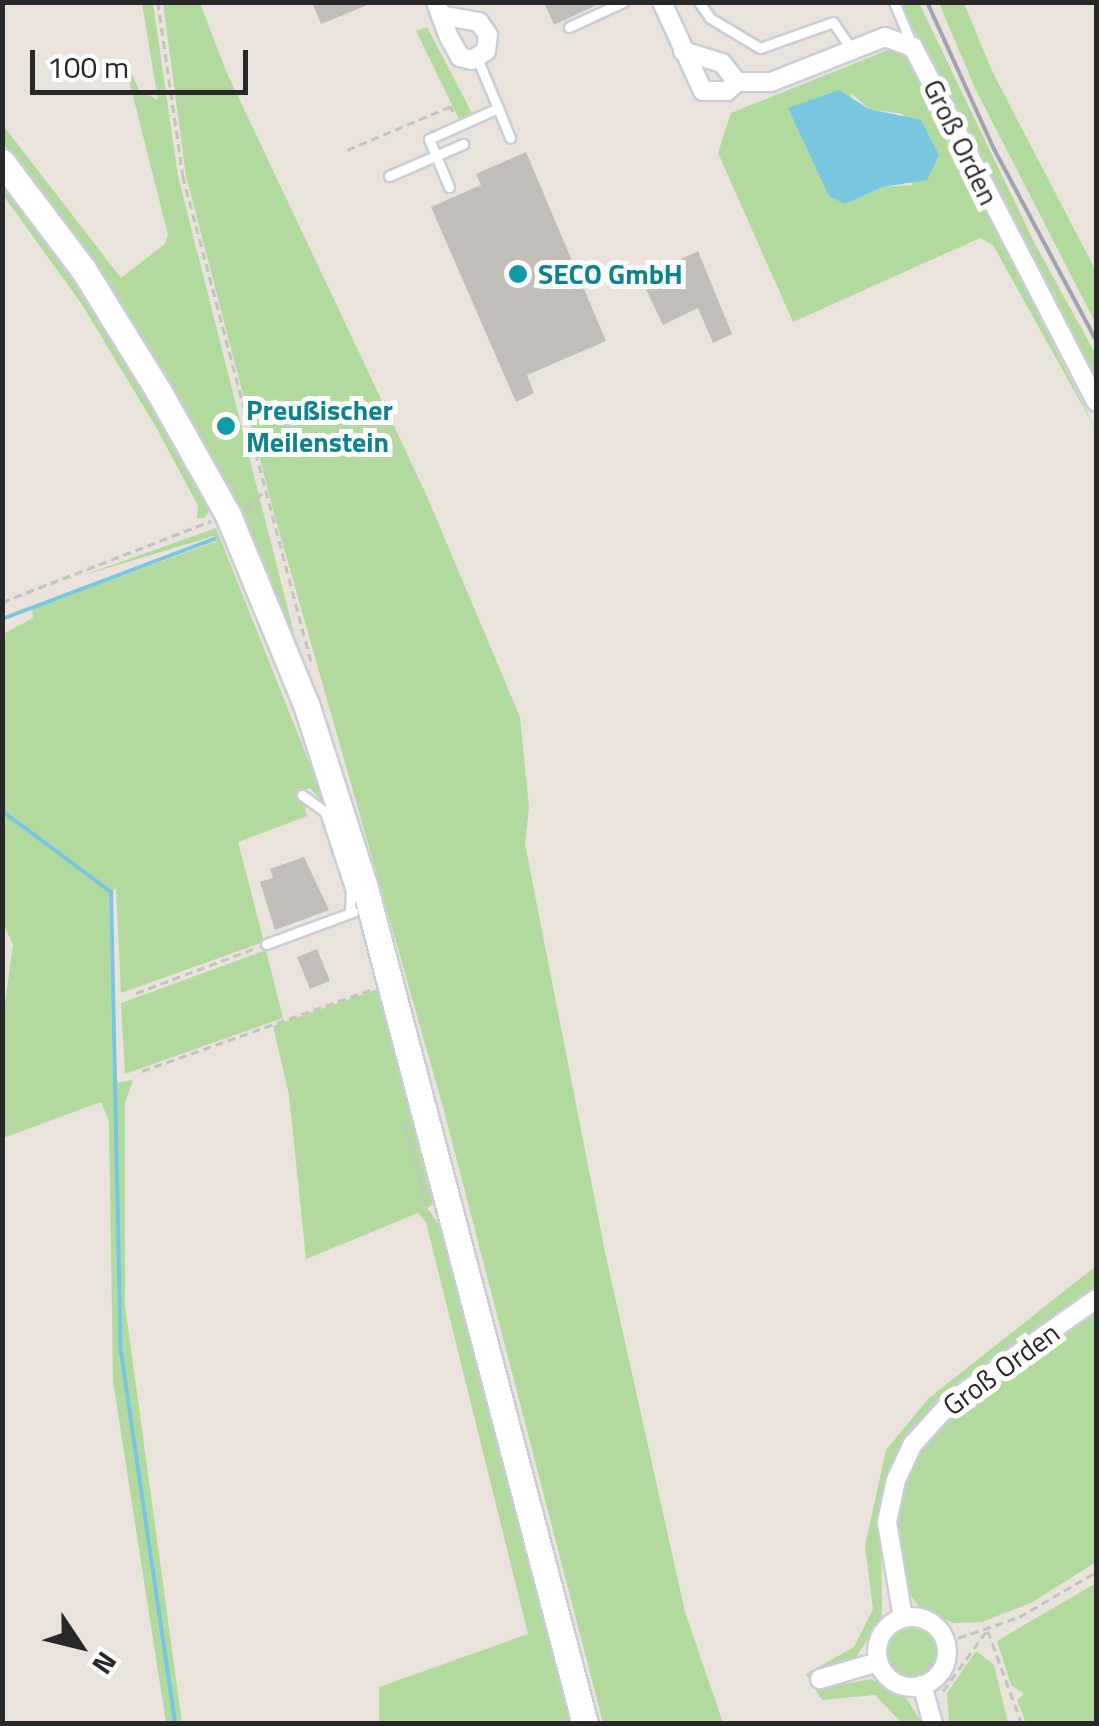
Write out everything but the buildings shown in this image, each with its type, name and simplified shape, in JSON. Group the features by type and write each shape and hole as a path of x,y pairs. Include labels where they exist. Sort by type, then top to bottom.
{"main road":[{"path":"2,162 129,341 228,515 310,717 584,1724"}],"street":[{"path":"662,2 683,50 722,63 737,82"},
{"path":"439,9 485,29 489,44 478,58 460,57 439,9"},
{"name":"Groß Orden","path":"683,50 703,91 727,91 737,82 771,82 885,37 913,48 1096,402"},
{"name":"Groß Orden","path":"903,1618 888,1560 887,1522 896,1480 914,1444 952,1401 1096,1300"},
{"path":"903,1618 929,1621 946,1642 941,1671 922,1686 898,1684 878,1662 882,1635 903,1618"},
{"path":"820,1679 878,1662"},
{"path":"922,1686 933,1724"}],"lane":[{"path":"569,27 623,2"},
{"path":"699,2 710,18 760,48 833,22 851,48"},
{"path":"894,2 913,48"},
{"path":"478,58 510,138"},
{"path":"449,187 429,139 498,108"},
{"path":"389,176 463,144"},
{"path":"266,944 360,910 325,812 302,795"}],"path":[{"path":"158,2 183,176 270,518"},
{"path":"348,150 451,106 458,126"},
{"path":"2,602 249,508 264,492"},
{"path":"136,992 266,944"},
{"path":"142,1071 374,988"},
{"path":"946,1642 1038,1608 1096,1572"},
{"path":"940,1703 960,1661 987,1629"},
{"path":"987,1629 1022,1724"}],"green space":[{"path":"142,3 153,3 178,176 301,661 245,525 198,434 120,301 3,143 2,124 121,278 165,244 168,235 124,60 140,91 158,100"},
{"path":"163,3 200,3 226,71 426,494 520,717 529,807 525,844 605,1252 685,1612 723,1723 603,1723 443,1107 275,517 186,176"},
{"path":"900,3 919,3 1035,244 1096,355 1096,382"},
{"path":"939,3 964,3 992,71 1096,271 1096,324 975,88"},
{"path":"427,27 472,113 459,119 416,31"},
{"path":"893,48 910,58 1096,430 993,245 980,238 793,322 718,153 731,113","holes":["851,93 869,109 903,114 912,185 883,187 845,204"]},
{"path":"2,182 90,301 148,395 210,510 204,518 197,518 198,506 156,427 81,303 3,195"},
{"path":"216,528 327,807 310,788 302,791 307,816 238,842 264,942 121,993 116,888 109,893 113,1083 133,1080 125,1103 125,1305 182,1723 166,1723 113,1381 109,1121 101,1102 3,1138 3,1017 13,945 3,923 3,634 33,618 32,609 217,541 214,536 81,576"},
{"path":"266,950 283,1018 125,1074 121,1003"},
{"path":"378,989 433,1204 427,1208 438,1223 481,1376 570,1723 379,1723 379,1687 528,1634 426,1222 418,1213 306,1259 289,1095 273,1026"},
{"path":"1096,1266 1093,1293 947,1396 906,1440 881,1500 882,1617 856,1657 812,1673 818,1689 871,1679 906,1698 922,1723 902,1723 875,1695 822,1700 806,1674 854,1647 873,1609 865,1546 886,1450 929,1398"},
{"path":"1096,1309 1096,1562 1031,1603 982,1622 953,1623 920,1608 903,1585 892,1528 903,1480 920,1447 956,1407"},
{"path":"1096,1583 1096,1723 1026,1723 1017,1700 1024,1694 1011,1685 997,1641"},
{"path":"912,1627 930,1634 937,1652 930,1670 912,1677 894,1670 887,1652 894,1634"},
{"path":"976,1651 994,1665 1008,1723 949,1723 947,1693"}],"water":[{"path":"839,90 869,109 921,120 939,155 927,180 883,187 845,204 829,196 788,108"}],"waterway":[{"path":"2,619 214,539"},
{"path":"2,811 111,892 121,1352 175,1724"}],"railway":[{"path":"927,2 994,149 1096,340"}],"place":[{"name":"SECO GmbH","path":"518,274"},
{"name":"Preußischer Meilenstein","path":"226,426"}]}
